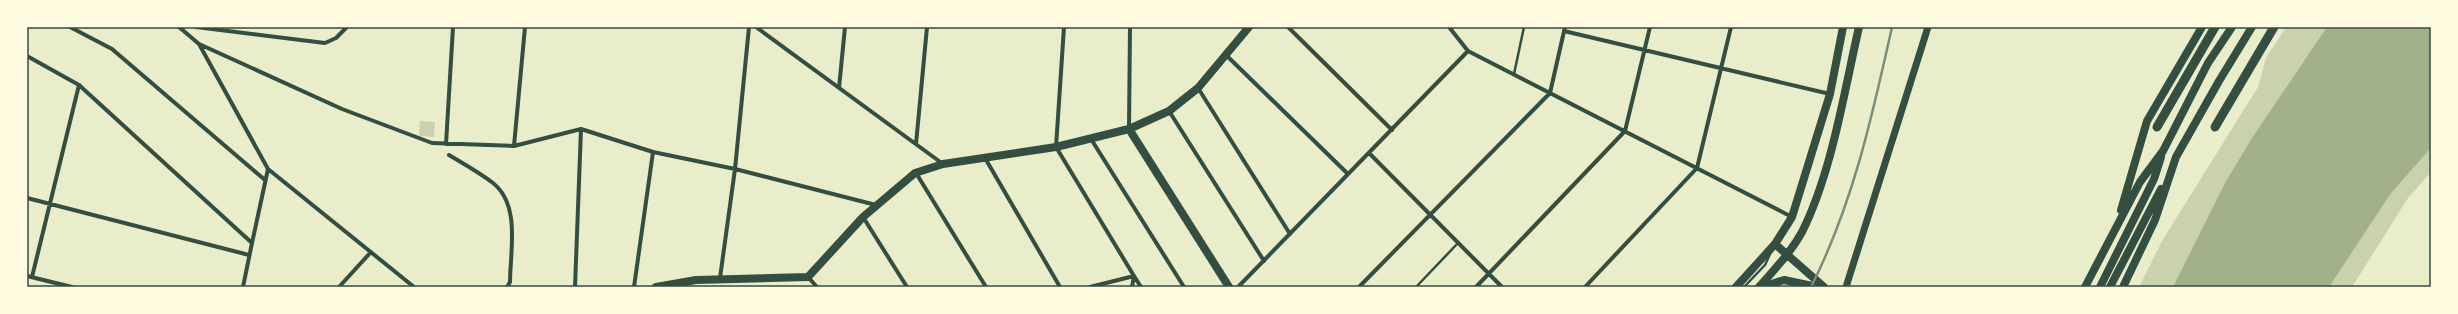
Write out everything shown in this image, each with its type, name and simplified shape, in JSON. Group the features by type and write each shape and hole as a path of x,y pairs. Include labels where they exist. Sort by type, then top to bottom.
{"highway":[{"path":"2156,127 2215,27"},
{"path":"2215,127 2274,27"}],"main road":[{"path":"656,287 698,283 720,278 808,277 863,217 915,173 943,164 1056,147 1129,129 1169,111 1198,88 1249,27"},
{"path":"1736,287 1775,244 1792,217 1830,94 1843,27"},
{"path":"1760,287 1787,255 1801,233 1820,188 1859,27"},
{"path":"2116,228 2147,121 2202,27"},
{"path":"2100,287 2154,179 2163,151 2208,63 2232,27"},
{"path":"2110,287 2176,158 2219,81 2252,27"},
{"path":"1129,129 1229,287"},
{"path":"2086,287 2140,182 2163,151"},
{"path":"2123,287 2154,220 2176,158"},
{"path":"1775,244 1824,287"},
{"path":"1760,287 1784,280 1817,287"}],"street":[{"path":"70,27 112,49 265,180"},
{"path":"179,27 199,44 342,109 432,143 514,146 582,129 652,152 735,169 876,205"},
{"path":"196,27 325,43 336,38 347,27"},
{"path":"446,144 453,27"},
{"path":"514,146 525,27"},
{"path":"720,278 735,169 749,27"},
{"path":"756,27 943,164"},
{"path":"839,88 845,27"},
{"path":"916,144 927,27"},
{"path":"1064,27 1056,147 1141,287"},
{"path":"1129,129 1130,27"},
{"path":"1288,27 1392,130"},
{"path":"1449,27 1468,51 1792,217"},
{"path":"1476,287 1625,131 1650,27"},
{"path":"1585,287 1697,168 1731,27"},
{"path":"1846,287 1928,27"},
{"path":"1360,287 1550,92 1565,29 1644,50 1830,94"},
{"path":"199,44 268,169 414,287"},
{"path":"1238,287 1468,51"},
{"path":"1226,55 1348,174"},
{"path":"27,56 79,84 252,243"},
{"path":"32,277 79,84"},
{"path":"1198,88 1290,234"},
{"path":"1169,111 1264,261"},
{"path":"575,287 582,129"},
{"path":"1091,138 1184,287"},
{"path":"634,287 652,152"},
{"path":"1369,153 1502,287"},
{"path":"449,155 494,184 506,199 511,214 510,282 507,287"},
{"path":"985,158 1060,287"},
{"path":"243,287 268,169"},
{"path":"915,173 986,287"},
{"path":"27,198 249,255"},
{"path":"863,217 907,287"},
{"path":"339,287 371,252"},
{"path":"27,276 72,287"},
{"path":"1090,287 1134,276"},
{"path":"1132,287 1134,276"},
{"path":"808,277 817,287"}],"lane":[{"path":"1514,74 1524,27"},
{"path":"1416,287 1458,243"},
{"path":"1744,287 1765,265 1775,244"}],"shaded area":[{"path":"2286,27 2431,27 2431,172 2408,198 2352,287 2139,287 2162,241 2258,87 2266,58"},
{"path":"2327,27 2431,27 2431,148 2391,193 2329,287 2173,287 2225,183 2252,138"},
{"path":"420,121 435,122 434,137 419,136"}],"railway":[{"path":"1811,287 1839,224 1860,160 1892,27"}]}
